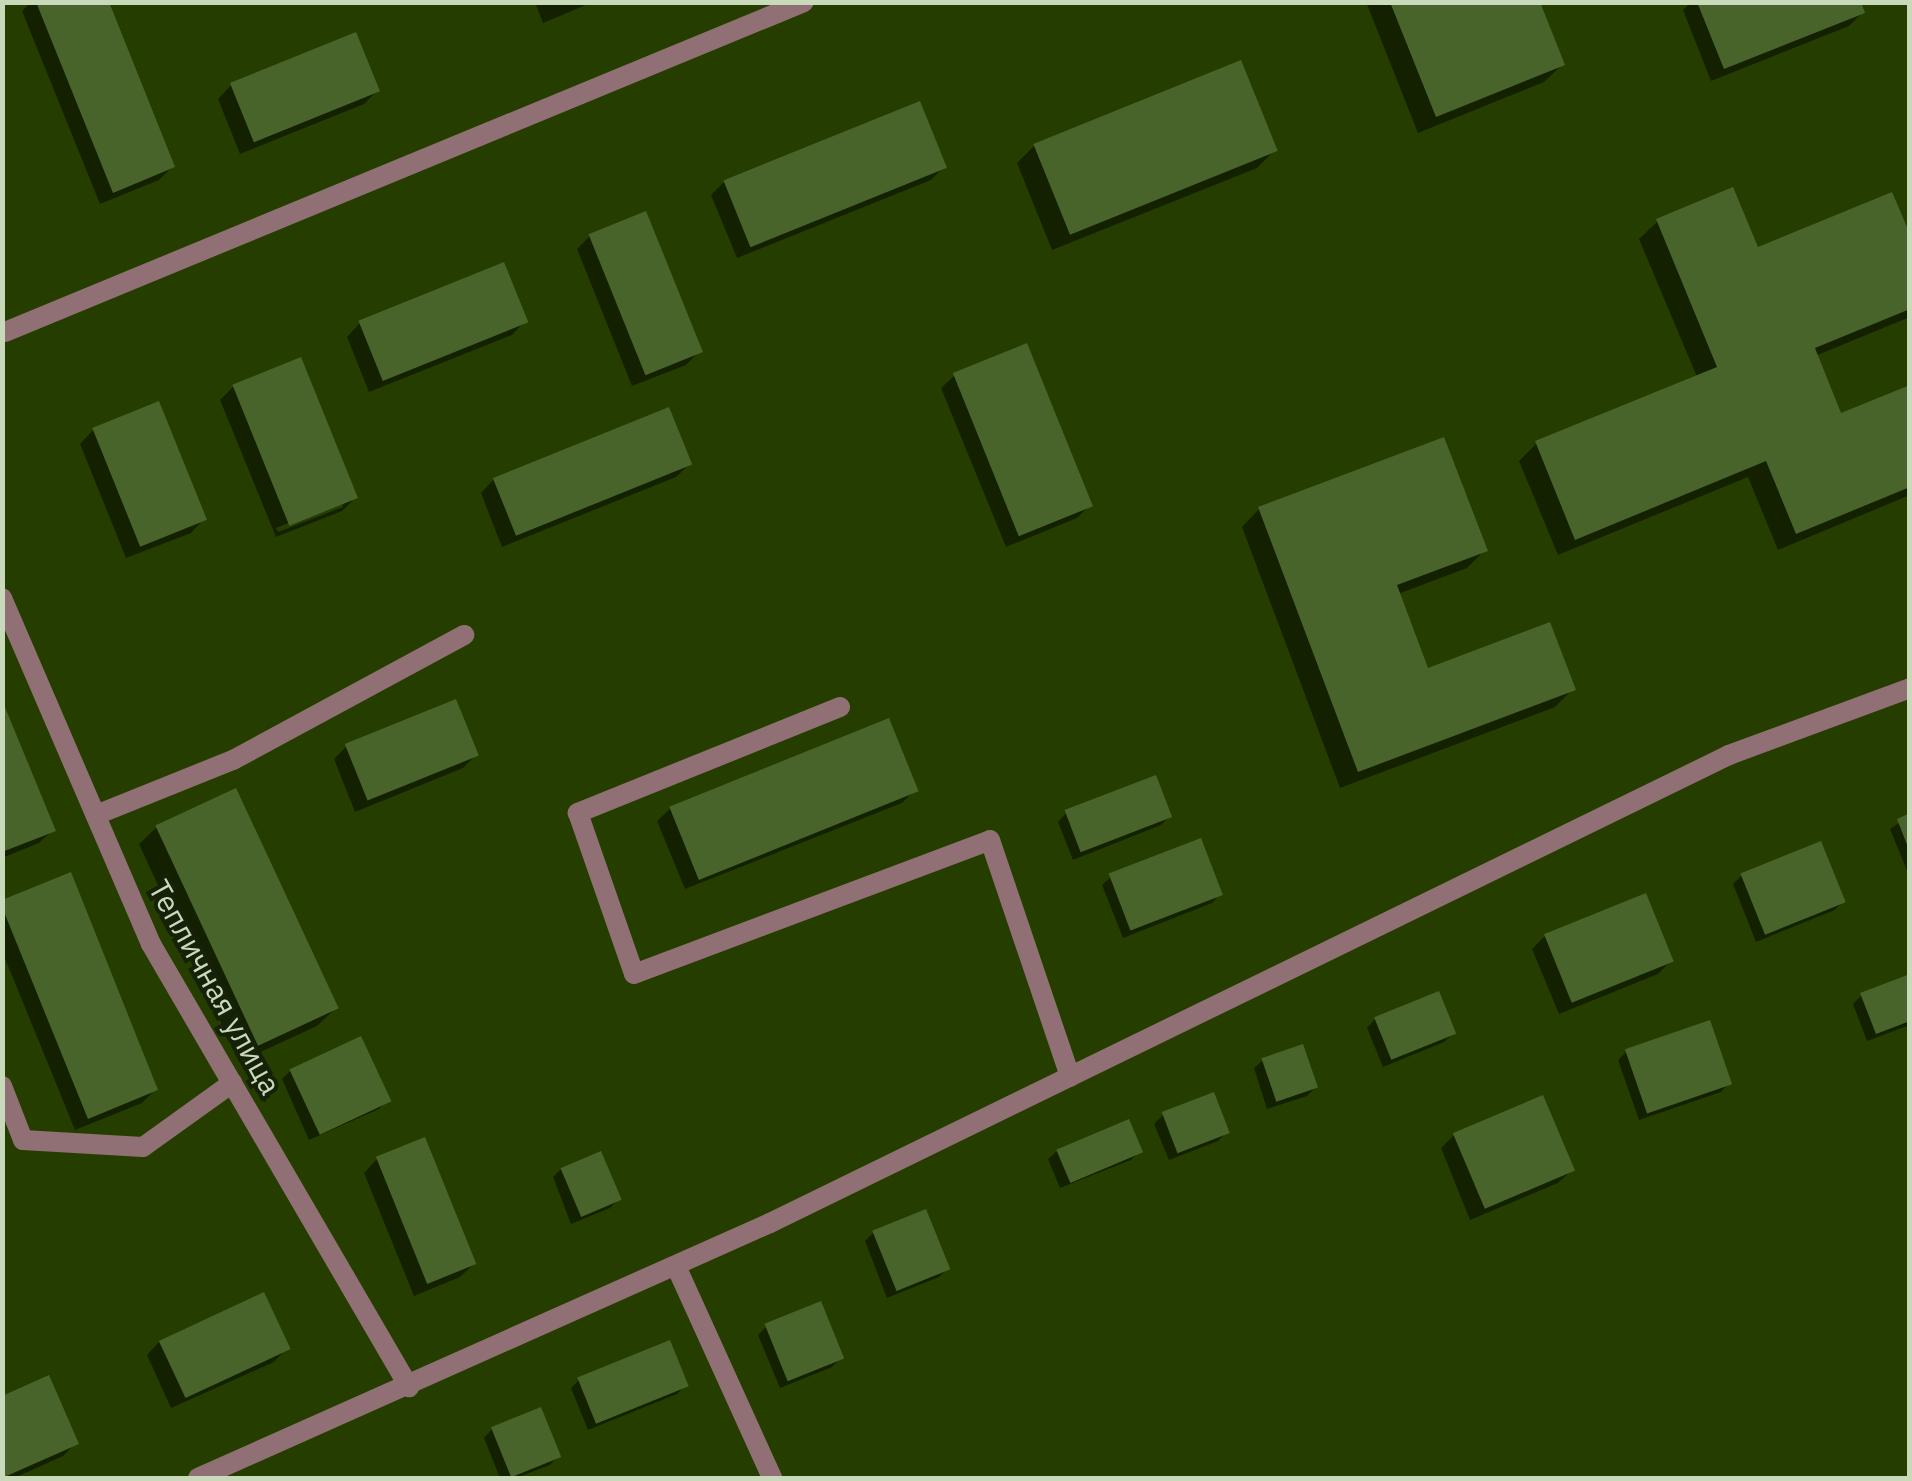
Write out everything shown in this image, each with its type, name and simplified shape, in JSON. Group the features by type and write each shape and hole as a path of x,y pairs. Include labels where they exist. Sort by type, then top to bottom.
{"street":[{"path":"4,331 804,2"},
{"name":"Тепличная улица","path":"2,598 151,944 409,1387"},
{"path":"96,815 233,760 464,635"},
{"path":"198,1478 676,1266 1729,755 1910,688"},
{"path":"840,707 578,813 634,974 990,840 1070,1076"},
{"path":"2,1086 23,1140 143,1147 232,1083"},
{"path":"676,1266 772,1478"}],"building":[{"path":"36,2 109,2 175,167 113,193"},
{"path":"1390,2 1540,2 1565,65 1436,117"},
{"path":"1697,2 1861,2 1865,13 1724,69"},
{"path":"356,32 380,91 254,142 230,83"},
{"path":"1241,60 1278,151 1070,235 1033,144"},
{"path":"920,101 947,168 750,247 723,180"},
{"path":"1733,187 1758,247 1892,192 1910,234 1910,309 1815,348 1841,413 1910,385 1910,487 1796,534 1766,461 1575,540 1535,441 1717,367 1656,219"},
{"path":"646,211 703,352 645,375 589,234"},
{"path":"504,262 528,322 383,381 358,321"},
{"path":"1027,343 1093,506 1019,536 953,373"},
{"path":"301,357 358,498 289,526 232,385"},
{"path":"159,401 207,520 140,547 92,428"},
{"path":"669,407 692,464 516,536 493,478"},
{"path":"1444,437 1488,551 1397,585 1428,668 1550,622 1576,690 1358,772 1258,507"},
{"path":"456,699 479,756 368,801 345,744"},
{"path":"2,700 56,831 2,852"},
{"path":"889,718 919,791 699,880 669,807"},
{"path":"1156,775 1172,817 1081,852 1065,810"},
{"path":"236,788 339,1008 258,1046 155,826"},
{"path":"1910,813 1910,850 1909,850 1897,819"},
{"path":"1201,838 1223,895 1130,930 1109,873"},
{"path":"1821,841 1846,902 1765,935 1740,874"},
{"path":"71,872 158,1090 88,1119 2,907 2,900"},
{"path":"1646,893 1674,962 1572,1003 1544,934"},
{"path":"1910,974 1910,1021 1876,1034 1860,993"},
{"path":"1439,991 1456,1034 1391,1060 1374,1017"},
{"path":"1710,1020 1732,1084 1647,1114 1625,1049"},
{"path":"361,1036 391,1101 320,1135 289,1069"},
{"path":"1303,1044 1318,1087 1276,1102 1261,1058"},
{"path":"1214,1092 1230,1133 1177,1153 1162,1112"},
{"path":"1543,1095 1575,1170 1485,1209 1453,1133"},
{"path":"1129,1119 1143,1152 1070,1183 1056,1150"},
{"path":"425,1137 476,1264 427,1284 376,1157"},
{"path":"601,1151 622,1200 581,1217 560,1168"},
{"path":"926,1209 950,1269 897,1291 872,1231"},
{"path":"264,1292 291,1349 185,1398 159,1341"},
{"path":"821,1301 844,1358 788,1381 764,1324"},
{"path":"670,1340 689,1386 596,1424 577,1377"},
{"path":"49,1375 79,1444 2,1478 2,1396"},
{"path":"541,1407 561,1457 511,1477 491,1427"}]}
